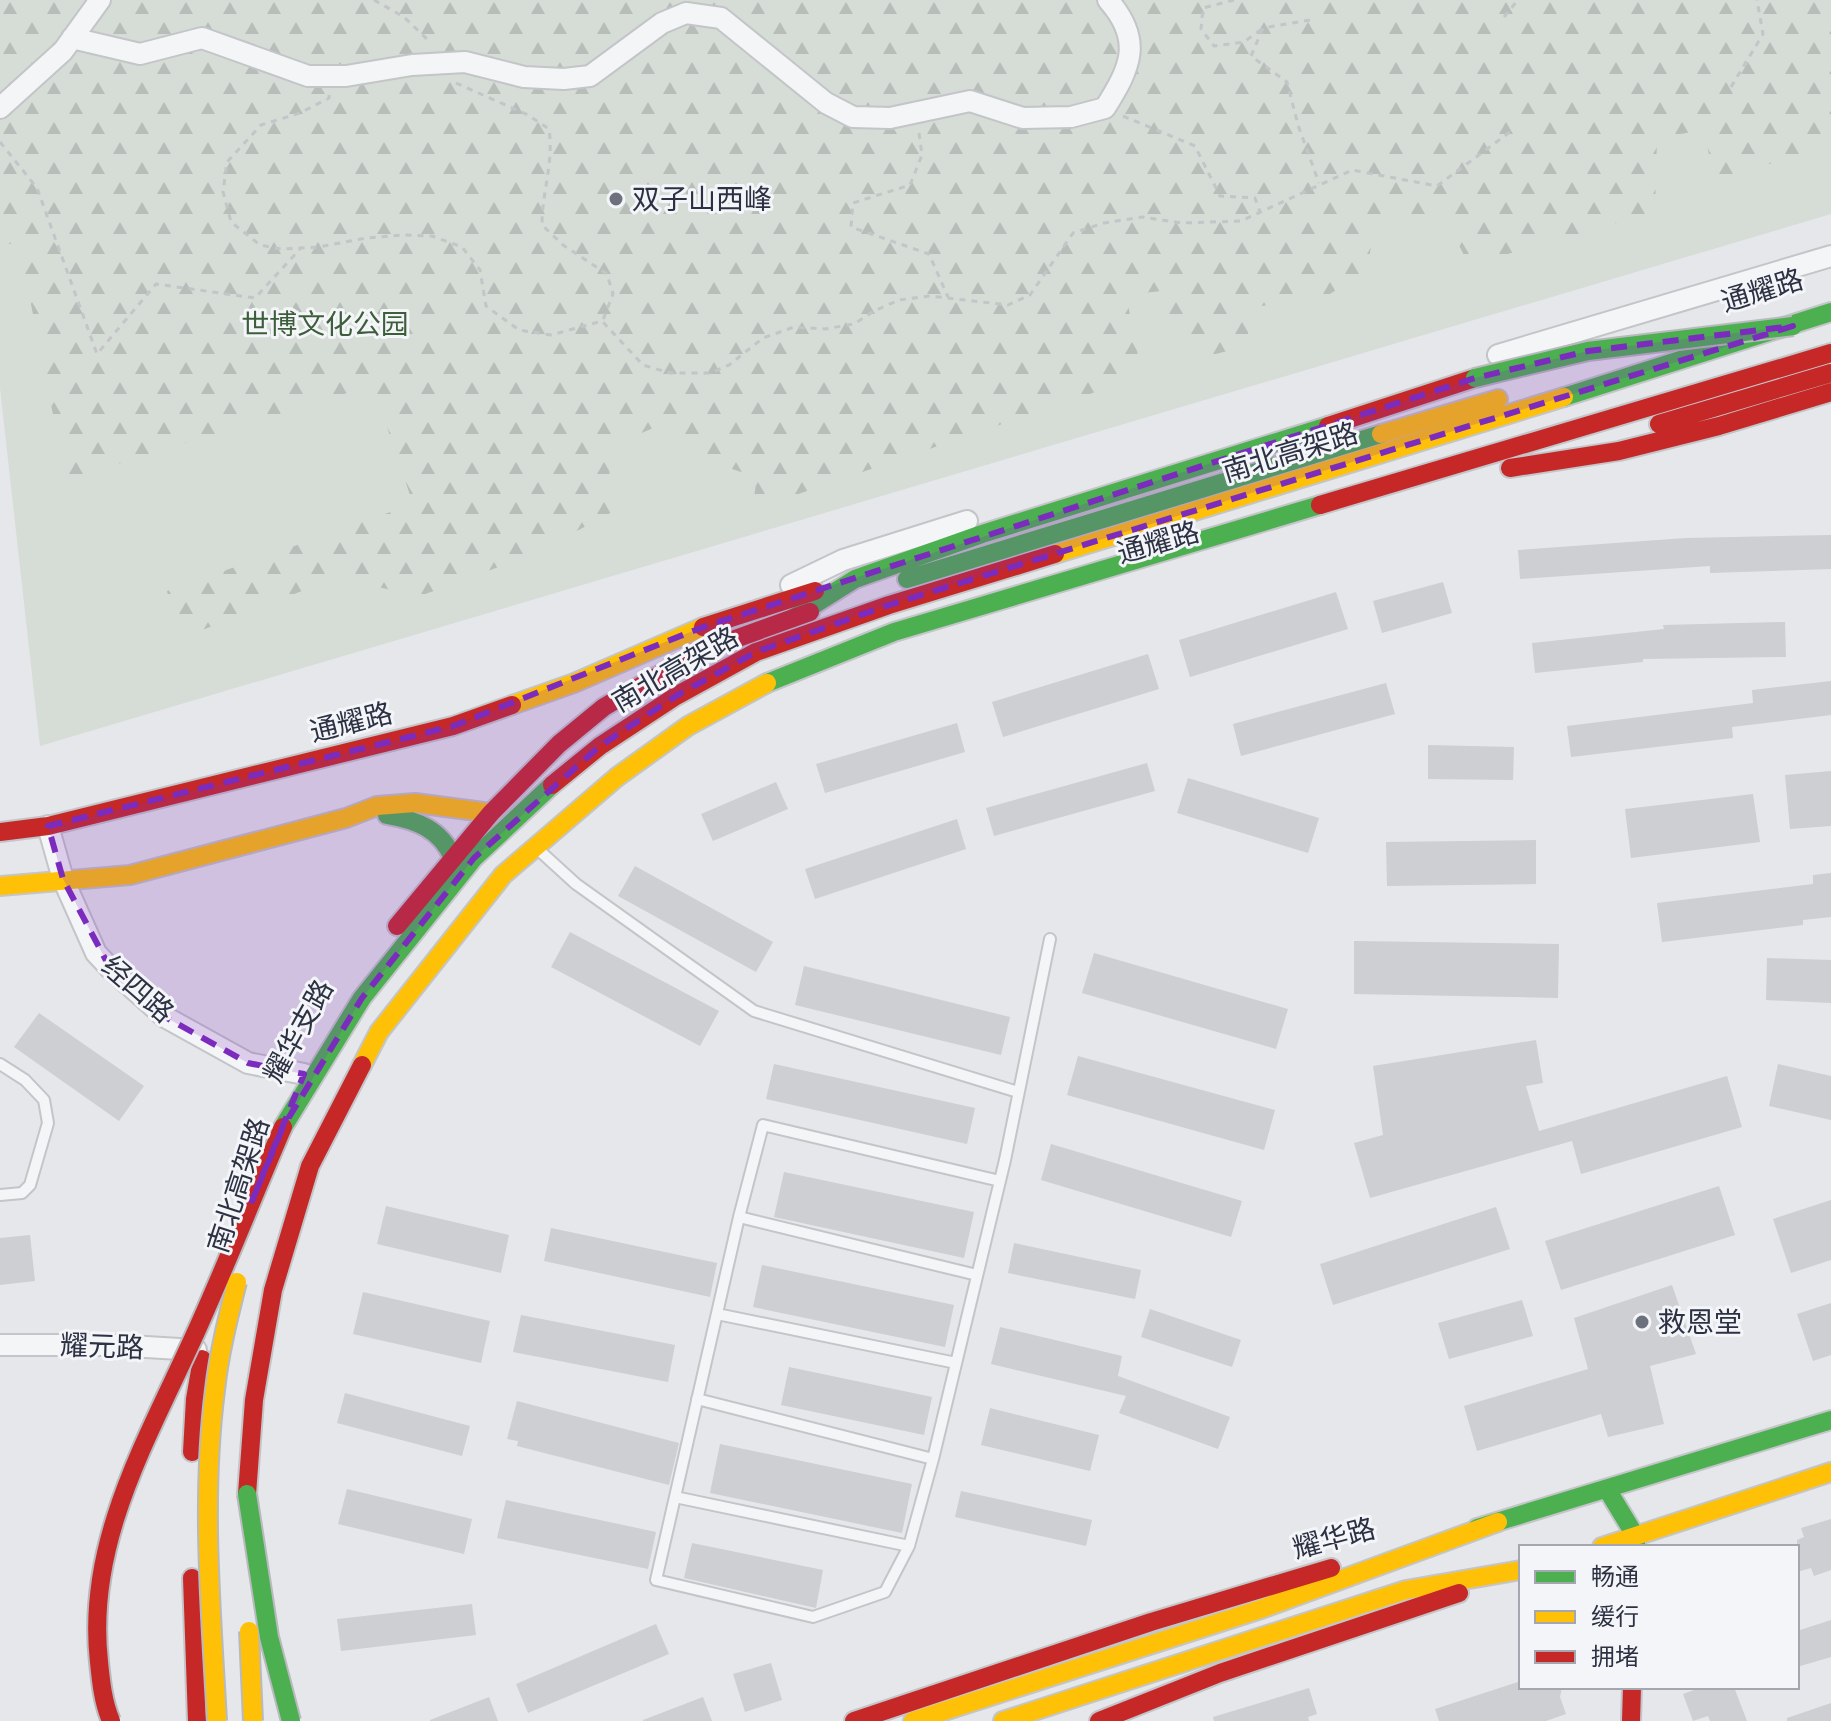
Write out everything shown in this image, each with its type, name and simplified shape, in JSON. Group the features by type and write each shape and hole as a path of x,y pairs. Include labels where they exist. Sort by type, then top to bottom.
{"main road":[{"name":"通耀路","path":"793,618 986,553 1831,298"},
{"name":"南北高架路","path":"217,1721 208,1551 213,1403 228,1311 283,1127 362,998 474,858 536,799 600,746 676,696 756,652 889,605 1831,312"},
{"path":"793,618 855,579 982,534 1475,378 1588,351 1793,326"},
{"name":"南北高架路","path":"253,1721 247,1494 254,1400 273,1290 310,1166 379,1032 503,875 617,777 688,726 770,682 894,632 1831,353"},
{"name":"通耀路","path":"542,853 614,791 690,741 767,698 846,664 1831,373"},
{"path":"1509,468 1619,451 1719,426 1831,392"},
{"name":"通耀路","path":"0,832 48,826 453,726 574,683 703,627 855,579"},
{"name":"耀华支路","path":"197,1721 191,1502 195,1399 204,1351 221,1291 263,1170 304,1074 348,997 385,942 491,813 559,744 604,707 699,652 793,618"},
{"path":"0,886 130,875 346,818 377,806 415,803 491,813"},
{"path":"346,818 384,815 412,819 449,842 453,858"},
{"path":"264,1721 259,1576 263,1426 271,1358 298,1248 334,1144 406,1015 476,927 542,853"},
{"path":"111,1721 96,1657 94,1604 107,1535 131,1473 283,1127"},
{"name":"耀华路","path":"854,1721 1251,1590 1498,1522 1831,1420"},
{"path":"1616,1545 1636,1542 1831,1472"},
{"path":"1607,1489 1636,1542"},
{"path":"247,1494 264,1616 291,1721"},
{"path":"913,1721 1261,1609 1498,1522"},
{"path":"1003,1721 1406,1590 1519,1571"},
{"path":"1099,1721 1220,1673 1519,1572"},
{"path":"1631,1721 1632,1689"}],"street":[{"path":"0,108 63,51 100,0"},
{"path":"72,38 140,54 202,38 308,76 465,62 524,77 564,79 590,76 662,23 686,13 721,18 826,103 853,117 890,118 970,101 1023,118 1071,117 1105,108 1125,75 1131,51 1121,14 1108,0"},
{"path":"703,627 843,560 1466,365 1831,256"},
{"name":"经四路","path":"48,826 63,879 96,953 110,968 165,1017 248,1063 304,1074"},
{"name":"耀元路","path":"0,1345 113,1345 204,1351"}],"lane":[{"path":"542,853 576,884 754,1011 1018,1092"},
{"path":"1000,1181 763,1125 656,1580 813,1617 885,1592 909,1546 933,1459 1000,1181 1050,939"},
{"path":"0,1064 25,1080 44,1100 48,1123 30,1185 22,1193 0,1195"},
{"path":"739,1217 977,1275"},
{"path":"717,1314 956,1363"},
{"path":"697,1399 933,1459"},
{"path":"675,1497 909,1546"}],"path":[{"path":"374,0 404,17 448,63 448,80 528,115 549,129 552,147 542,199 542,225 563,245 607,274 613,294 602,321"},
{"path":"1234,0 1203,8 1201,29 1214,46 1244,42 1263,28 1310,20"},
{"path":"1504,17 1518,0"},
{"path":"1731,87 1763,34 1757,0"},
{"path":"1263,28 1251,56 1287,82 1319,185"},
{"path":"335,76 329,98 300,113 261,125 227,162 223,192 231,222 260,245 281,249 366,238 432,236 462,247 480,270 486,306 519,330 551,335 602,321"},
{"path":"1105,108 1195,146 1220,196 1255,198 1260,212"},
{"path":"915,112 922,155 910,185 853,203 851,227 929,254 948,297"},
{"path":"602,321 643,365 670,373 710,373 729,365 763,338 794,327 825,329 854,324 899,300 930,296 1008,305 1030,295 1073,233 1104,223 1142,217 1182,223 1241,221 1352,170 1437,186 1514,129"},
{"path":"0,142 37,188 97,354 156,284 255,298 301,248"}],"highlighted area":[{"path":"1793,326 889,605 756,652 676,696 600,746 474,858 362,998 283,1127 252,1201 304,1074 248,1063 165,1017 110,968 63,879 48,826 453,726 703,627 1475,378 1588,351"}],"green space":[{"name":"世博文化公园","path":"0,0 1831,0 1831,214 40,746 0,388"},
{"name":"世博文化公园","path":"0,0 1831,0 1831,147 1714,179 1704,130 1657,138 1655,212 1469,265 1442,212 1374,226 1367,272 1328,295 1256,307 1244,347 1187,361 1161,291 1126,295 1142,376 752,510 757,477 732,469 714,469 683,455 663,424 608,447 612,512 536,553 420,596 335,578 192,634 174,627 167,591 413,504 373,385 66,480 19,244 0,244"}],"building":[{"path":"1831,535 1831,569 1710,573 1710,566 1520,579 1518,550 1686,538"},
{"path":"1443,582 1452,613 1382,633 1373,601"},
{"path":"1336,592 1348,629 1190,677 1179,640"},
{"path":"1785,622 1786,657 1643,659 1643,662 1535,673 1532,643 1664,629 1663,625"},
{"path":"1148,654 1159,689 1003,737 992,702"},
{"path":"1831,681 1831,715 1732,727 1733,738 1571,757 1567,726 1753,703 1752,690"},
{"path":"1386,683 1395,714 1241,756 1233,724"},
{"path":"957,723 965,752 825,793 816,764"},
{"path":"1428,745 1514,747 1513,780 1428,779"},
{"path":"1147,763 1155,791 994,836 986,808"},
{"path":"1831,771 1831,826 1790,829 1785,775"},
{"path":"1188,778 1319,818 1308,853 1177,813"},
{"path":"776,782 788,809 713,841 701,814"},
{"path":"1753,794 1760,842 1631,858 1625,809"},
{"path":"957,819 966,849 815,899 805,869"},
{"path":"1536,840 1536,884 1387,886 1386,842"},
{"path":"635,866 773,942 756,972 618,896"},
{"path":"1831,873 1831,917 1803,920 1803,925 1662,942 1657,903 1813,884 1813,875"},
{"path":"570,932 719,1011 700,1046 551,967"},
{"path":"1354,941 1559,944 1558,998 1354,994"},
{"path":"1094,953 1288,1009 1276,1049 1082,993"},
{"path":"1767,958 1831,960 1831,1003 1766,1000"},
{"path":"804,966 1010,1017 1001,1055 795,1005"},
{"path":"39,1013 144,1086 119,1121 14,1047"},
{"path":"1536,1040 1543,1083 1526,1086 1539,1131 1727,1076 1742,1127 1581,1174 1572,1141 1370,1198 1354,1143 1383,1135 1373,1066"},
{"path":"1078,1056 1275,1110 1264,1150 1067,1095"},
{"path":"774,1064 975,1108 967,1144 766,1099"},
{"path":"1778,1064 1831,1076 1831,1120 1769,1106"},
{"path":"1051,1144 1242,1201 1231,1237 1041,1180"},
{"path":"784,1172 974,1212 964,1258 774,1217"},
{"path":"1719,1186 1735,1235 1561,1290 1545,1241"},
{"path":"1831,1200 1831,1260 1791,1273 1773,1219"},
{"path":"386,1206 509,1235 501,1273 377,1244"},
{"path":"1496,1207 1510,1249 1333,1305 1320,1264"},
{"path":"551,1228 717,1263 710,1297 544,1261"},
{"path":"30,1235 35,1281 0,1285 0,1238"},
{"path":"1014,1243 1141,1270 1135,1299 1008,1273"},
{"path":"762,1265 954,1305 945,1347 753,1307"},
{"path":"1672,1285 1696,1354 1650,1366 1664,1424 1608,1437 1601,1414 1477,1451 1464,1406 1588,1369 1574,1318"},
{"path":"363,1292 490,1321 481,1363 353,1334"},
{"path":"1522,1300 1533,1336 1449,1359 1438,1323"},
{"path":"1831,1303 1831,1355 1813,1361 1797,1314"},
{"path":"1150,1309 1241,1340 1232,1367 1141,1337"},
{"path":"521,1315 675,1345 668,1382 513,1352"},
{"path":"1000,1327 1122,1356 1118,1376 1230,1417 1218,1449 1119,1413 1126,1396 991,1364"},
{"path":"789,1367 932,1397 924,1435 781,1405"},
{"path":"345,1393 470,1426 462,1456 337,1423"},
{"path":"517,1401 679,1443 669,1485 517,1446 518,1441 507,1439"},
{"path":"990,1408 1099,1435 1090,1471 981,1445"},
{"path":"720,1444 912,1484 902,1533 710,1493"},
{"path":"347,1489 472,1519 464,1554 338,1524"},
{"path":"961,1491 1092,1520 1086,1546 955,1517"},
{"path":"506,1500 656,1532 648,1569 497,1538"},
{"path":"1831,1519 1831,1570 1814,1576 1811,1568 1799,1571 1797,1540 1804,1537 1801,1528"},
{"path":"692,1543 823,1570 816,1608 684,1578"},
{"path":"472,1604 476,1635 341,1651 337,1619"},
{"path":"1831,1620 1831,1657 1799,1666 1799,1630"},
{"path":"656,1624 669,1654 528,1713 516,1684"},
{"path":"771,1663 782,1700 745,1712 733,1674"},
{"path":"1519,1682 1519,1689 1562,1689 1560,1697 1566,1714 1546,1721 1439,1721 1435,1709"},
{"path":"1309,1688 1317,1714 1308,1717 1309,1721 1214,1721 1213,1717"},
{"path":"1697,1689 1735,1689 1747,1721 1710,1721 1708,1716 1693,1721 1683,1694"},
{"path":"489,1697 498,1721 430,1721 430,1720"},
{"path":"703,1697 712,1721 643,1721 643,1720"},
{"path":"1831,1703 1831,1721 1787,1721 1787,1718"}],"traffic: fast":[{"path":"1564,397 1831,312"},
{"path":"1475,378 1588,351 1793,326"},
{"path":"793,618 855,579 982,534 1328,426"},
{"path":"907,579 1381,434"},
{"path":"767,683 894,632 1320,505"},
{"path":"283,1127 362,998 474,858 552,785"},
{"path":"387,815 408,820 434,833 453,858"},
{"path":"1477,1528 1831,1420"},
{"path":"1607,1489 1636,1537 1636,1545"},
{"path":"247,1494 269,1637 291,1721"}],"traffic: slow":[{"path":"1055,554 1564,397"},
{"path":"1381,434 1498,399"},
{"path":"512,705 574,683 703,627"},
{"path":"362,1065 379,1032 503,875 617,777 688,726 767,683"},
{"path":"0,886 130,875 346,818 377,806 415,803 491,813"},
{"path":"217,1721 208,1556 209,1473 217,1376 237,1282"},
{"path":"1608,1545 1831,1472"},
{"path":"913,1721 1261,1609 1498,1522"},
{"path":"1003,1721 1406,1590 1519,1570"},
{"path":"249,1631 253,1721"}],"traffic: jam":[{"path":"1320,505 1831,353"},
{"path":"1659,424 1831,373"},
{"path":"1328,426 1475,378"},
{"path":"1510,468 1619,451 1719,426 1831,392"},
{"path":"552,785 600,746 676,696 756,652 889,605 1055,554"},
{"path":"703,627 815,591"},
{"path":"397,926 491,813 559,744 604,707 699,652 810,612"},
{"path":"0,832 48,826 453,726 512,705"},
{"path":"247,1494 254,1400 273,1290 310,1166 362,1065"},
{"path":"111,1721 99,1662 97,1616 102,1572 112,1529 143,1445 211,1299 283,1127"},
{"path":"192,1452 195,1399 202,1359"},
{"path":"854,1721 1151,1622 1331,1568"},
{"path":"192,1578 197,1721"},
{"path":"1099,1721 1220,1673 1459,1593"},
{"path":"1631,1721 1632,1689"}],"place":[{"name":"双子山西峰","path":"616,199"},
{"name":"救恩堂","path":"1642,1322"}]}
